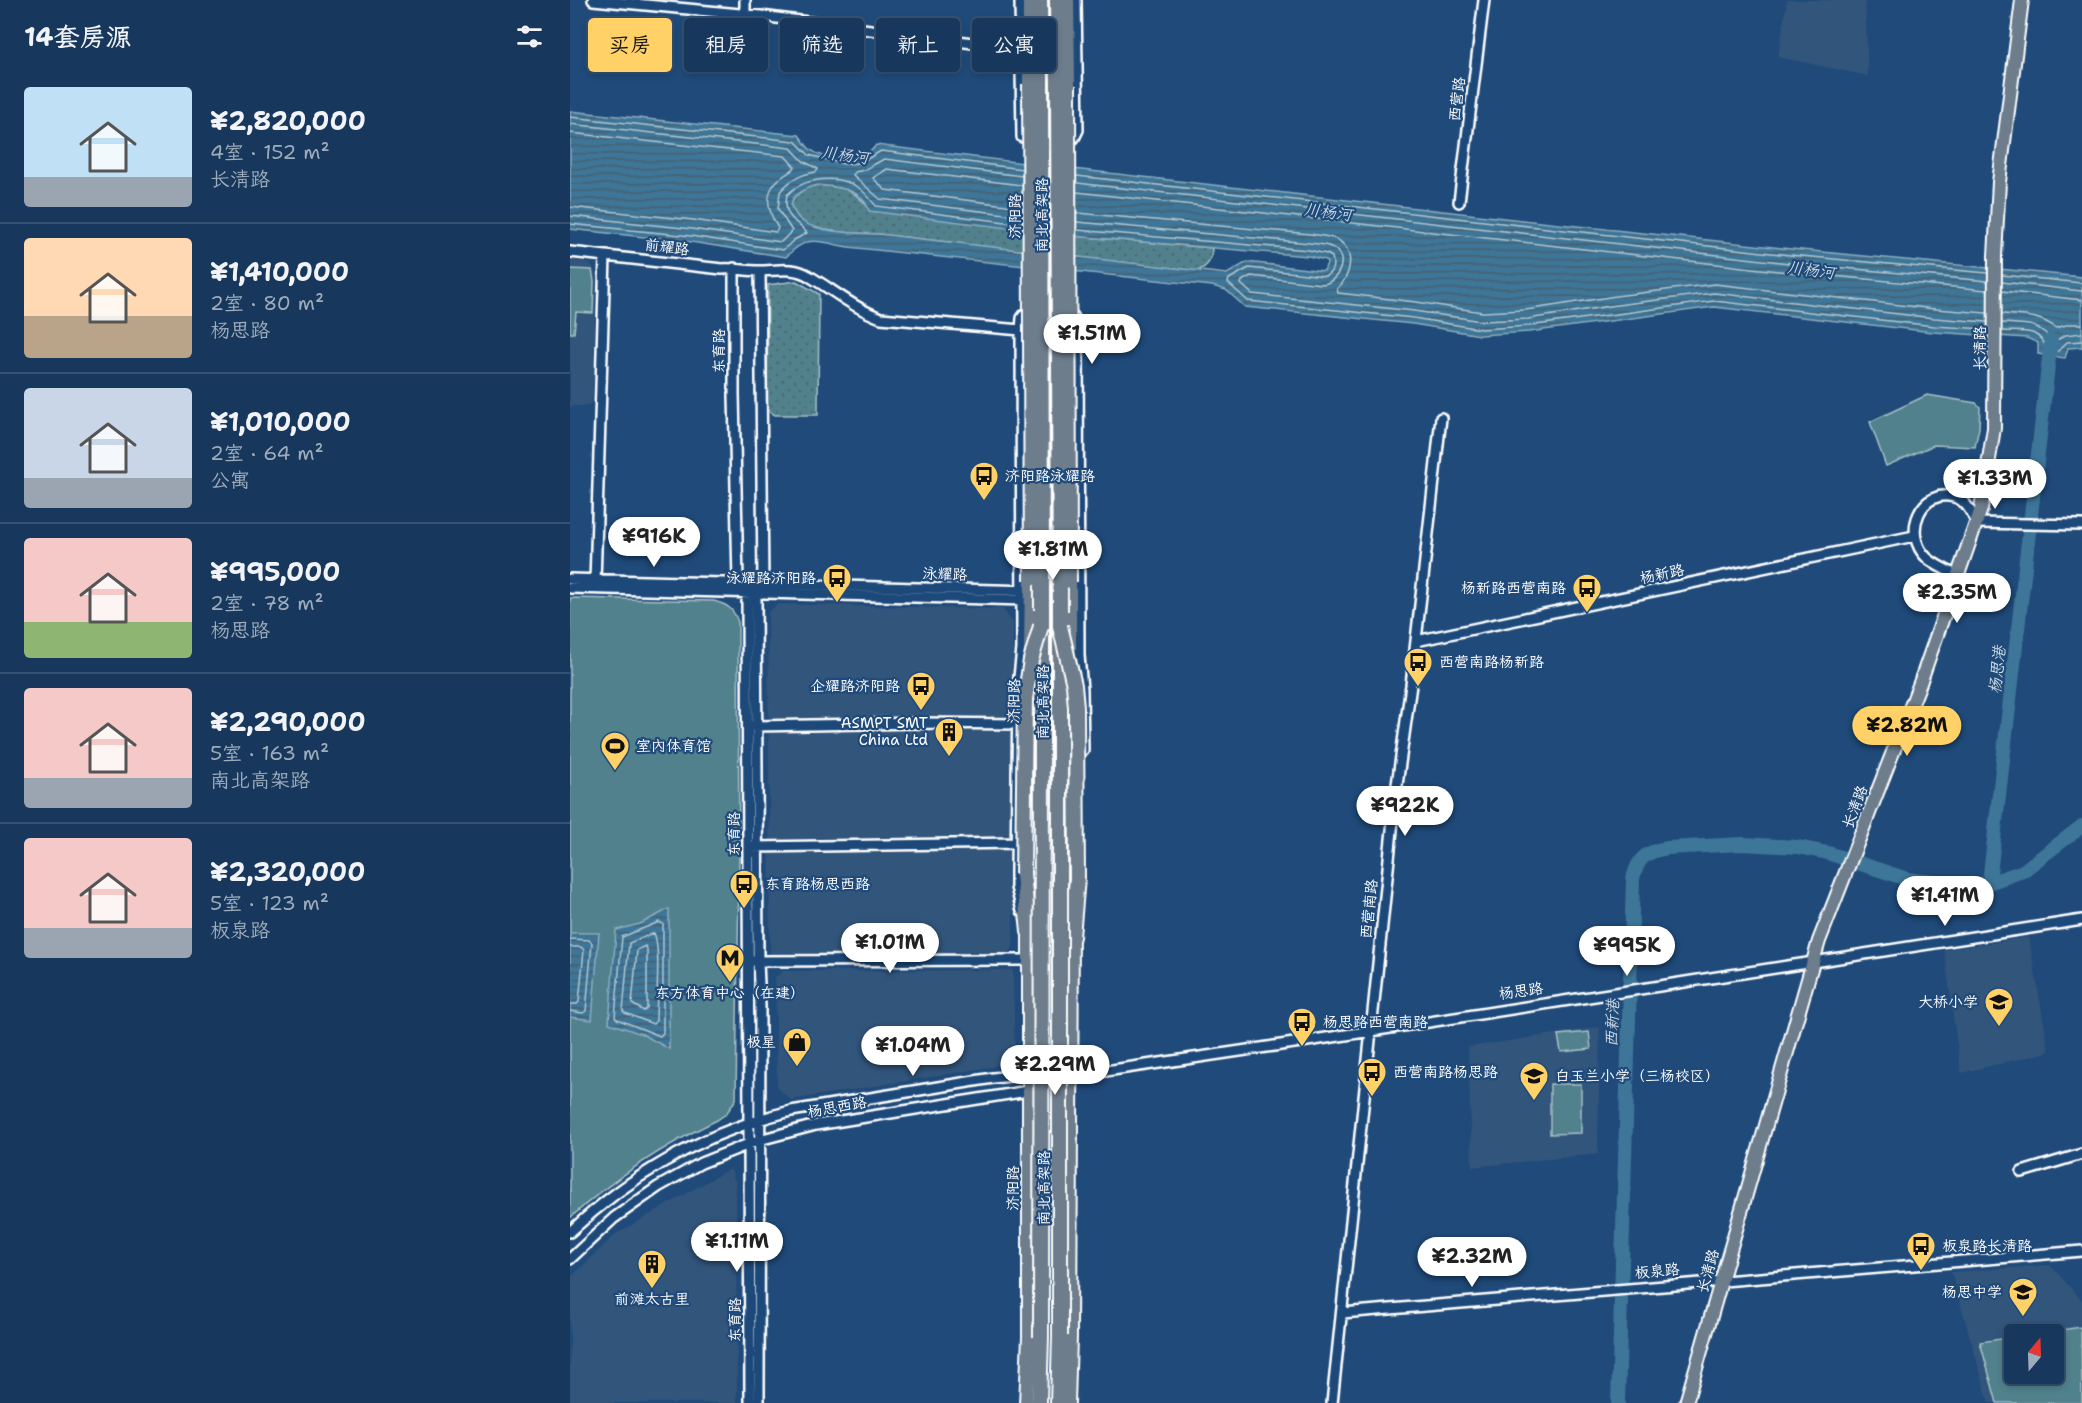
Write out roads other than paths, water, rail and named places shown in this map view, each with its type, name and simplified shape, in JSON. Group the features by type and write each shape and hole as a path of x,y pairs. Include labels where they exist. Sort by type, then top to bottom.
{"highway":[{"name":"南北高架路","path":"1039,1403 1041,1337 1040,0"},
{"name":"南北高架路","path":"1057,0 1060,626 1058,1403"},
{"path":"1029,932 1023,874 1025,699 1031,660 1041,626"},
{"path":"1060,626 1074,685 1076,706 1077,878 1072,937"}],"main road":[{"name":"济阳路","path":"1026,1403 1029,1337 1030,960 1027,592 1029,0"},
{"path":"1068,0 1072,937 1068,1403"},
{"name":"长清路","path":"1686,1403 1813,962 1857,842 1920,683 1959,576 1984,495 1994,428 1995,256 1999,182 2022,0"}],"street":[{"path":"593,0 745,15 972,43"},
{"path":"745,0 745,15"},
{"path":"1020,0 1020,18"},
{"path":"1021,72 1022,137 1066,140 1074,138 1078,130 1076,0"},
{"name":"西营路","path":"1459,202 1484,0"},
{"name":"前耀路","path":"570,252 722,269 760,271 779,268 808,275 865,312 881,318 1021,330"},
{"path":"595,584 605,256"},
{"name":"东育路","path":"734,268 738,583"},
{"path":"738,583 752,593 764,584 760,271"},
{"path":"1029,932 1016,886 1018,687 1027,592 1021,330 1024,314 1068,314 1073,316 1078,326 1079,655 1083,704 1084,878 1072,937"},
{"name":"西营南路","path":"1332,1403 1396,792 1416,641 1441,418"},
{"path":"1959,576 1926,558 1919,549 1914,536 1914,525 1918,513 1927,503 1936,498 1947,496 1958,498 1966,505 1977,523 2082,525"},
{"name":"杨新路","path":"1416,641 1914,536"},
{"name":"泳耀路","path":"570,579 595,584 752,593 1027,592"},
{"name":"泳耀路","path":"570,588 595,584 738,583 1027,592 1070,597"},
{"name":"东育路","path":"750,1403 754,1121 760,1007 754,961 752,593"},
{"path":"752,726 1018,724"},
{"path":"753,847 1016,843"},
{"name":"杨思路","path":"1072,1076 2082,920"},
{"path":"754,961 1030,960"},
{"name":"杨思西路","path":"570,1232 602,1204 647,1171 693,1146 754,1121 813,1106 1029,1074 1072,1076"},
{"name":"杨思西路","path":"570,1259 614,1218 658,1187 701,1163 754,1141 816,1125 1028,1091 1072,1076"},
{"name":"东育路","path":"754,1141 759,1403"},
{"path":"2022,1172 2082,1154"},
{"name":"板泉路","path":"1342,1313 2082,1251"}],"water":[{"name":"川杨河","path":"570,111 799,135 811,150 836,158 863,155 876,145 1504,218 2082,277 2082,347 2068,348 2065,358 2038,354 2038,343 2027,338 1933,332 1714,307 1529,332 1480,335 1413,324 1245,307 1226,290 1212,286 848,247 815,241 801,245 786,257 691,242 570,229","holes":["818,185 841,188 855,193 866,203 869,211 1073,236 1308,256 1326,260 1327,263 1324,271 1247,262 1227,274 828,230 802,221 791,206 793,198 804,190"]},
{"path":"669,909 669,1049 642,1034 609,1023 616,930 640,924"},
{"path":"570,933 599,933 592,1020 570,1017"}],"waterway":[{"name":"杨思港","path":"1989,883 2051,340"},
{"name":"西新港","path":"1618,1403 1633,879 1640,861 1654,851 1668,848 1742,844 1798,847 1828,853 1907,879 1961,885 1989,883 2023,871 2082,826"}],"place":[{"name":"济阳路泳耀路","path":"984,502"},
{"name":"泳耀路济阳路","path":"837,604"},
{"name":"杨新路西营南路","path":"1587,614"},
{"name":"西营南路杨新路","path":"1418,688"},
{"name":"企耀路济阳路","path":"921,712"},
{"name":"ASMPT SMT China Ltd","path":"949,758"},
{"name":"室内体育馆","path":"615,772"},
{"name":"东育路杨思西路","path":"744,910"},
{"name":"东方体育中心（在建）","path":"730,984"},
{"name":"大桥小学","path":"1999,1028"},
{"name":"杨思路西营南路","path":"1302,1048"},
{"name":"极星","path":"797,1068"},
{"name":"西营南路杨思路","path":"1372,1098"},
{"name":"白玉兰小学（三杨校区）","path":"1534,1102"},
{"name":"板泉路长清路","path":"1921,1272"},
{"name":"前滩太古里","path":"652,1290"},
{"name":"杨思中学","path":"2023,1318"}]}
